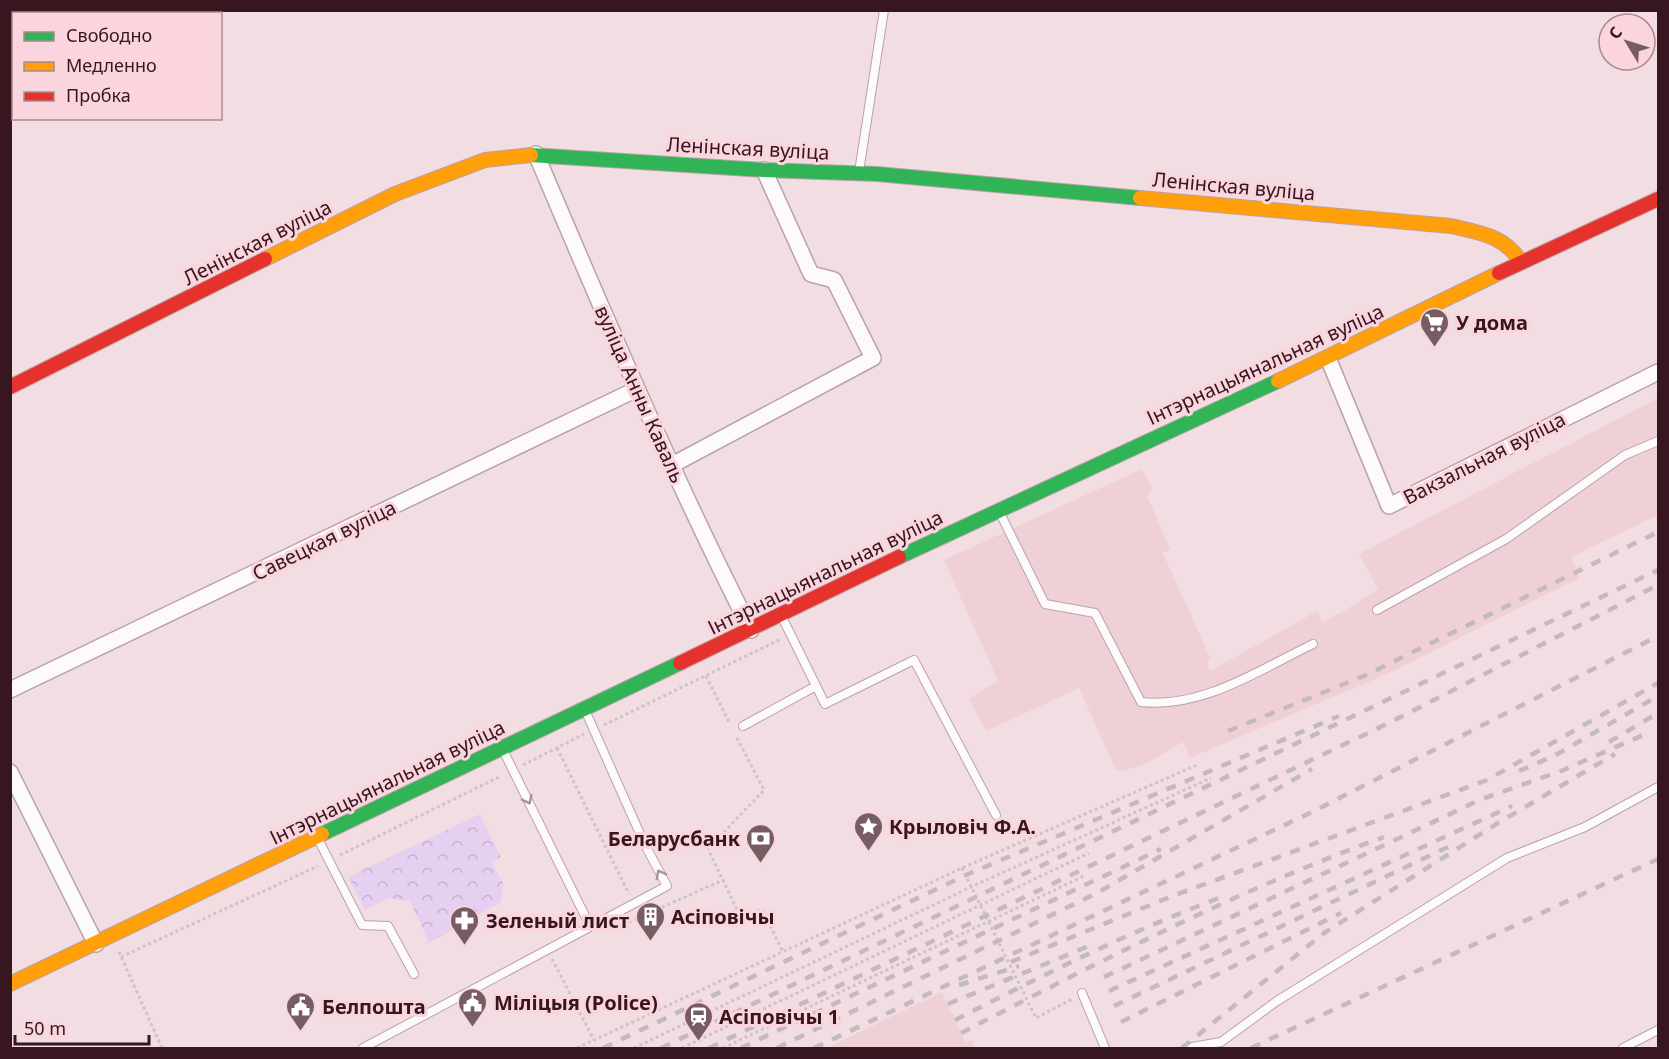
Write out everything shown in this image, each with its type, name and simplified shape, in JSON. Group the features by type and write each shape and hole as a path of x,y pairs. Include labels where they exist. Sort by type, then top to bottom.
{"street":[{"name":"Ленінская вуліца","path":"10,387 396,194 485,160 536,154 764,170 859,173 1451,226 1501,238 1509,243 1521,262"},
{"name":"вуліца Анны Каваль","path":"536,154 637,389 709,548 751,630"},
{"path":"672,465 873,358 834,280 810,274 764,170"},
{"name":"Інтэрнацыянальная вуліца","path":"10,984 998,510 1328,358 1521,262 1659,199"},
{"name":"Вакзальная вуліца","path":"1328,358 1389,506 1659,372"},
{"name":"Савецкая вуліца","path":"10,690 637,389"},
{"path":"10,772 96,944"}],"lane":[{"path":"859,173 884,10"},
{"path":"1377,610 1506,539 1625,455 1659,441"},
{"path":"998,510 1045,604 1095,613 1141,702 1164,704 1209,693 1313,645"},
{"path":"781,615 825,704 914,660 996,815"},
{"path":"743,726 816,686"},
{"path":"363,1048 667,886 645,845 584,709"},
{"path":"502,748 590,926"},
{"path":"1186,1048 1221,1042 1277,1001 1507,858 1585,827 1659,788"},
{"path":"318,837 362,925 388,926 414,974"},
{"path":"1082,993 1105,1048"},
{"path":"1623,1048 1659,1030"}],"path":[{"path":"121,957 329,860 791,635"},
{"path":"706,676 764,790 708,849 741,918 762,909 783,951"},
{"path":"557,748 644,923"},
{"path":"577,1048 962,868 1199,764"},
{"path":"634,1048 971,887 1211,778"},
{"path":"682,1048 1089,853"},
{"path":"962,868 1036,1018 1082,993"},
{"path":"723,1048 1086,875"},
{"path":"621,926 723,880"},
{"path":"561,953 551,958 594,1040"}],"shaded area":[{"path":"1658,398 1658,515 1571,557 1579,578 1389,673 1190,758 1183,742 1145,764 1122,771 1116,770 1079,688 986,731 969,699 998,681 944,560 1142,469 1152,488 1147,496 1170,549 1163,553 1211,660 1206,663 1210,671 1317,611 1322,622 1378,589 1359,554"},
{"path":"942,992 965,1042 971,1040 975,1048 827,1048"}],"green space":[{"path":"480,814 501,857 491,862 503,883 501,902 429,943 410,901 389,898 365,910 348,877"}],"railway":[{"path":"1228,731 1364,676 1658,532"},
{"path":"661,1048 1658,570"},
{"path":"709,1048 1389,723 1658,585"},
{"path":"814,1048 1310,813 1658,636"},
{"path":"1011,962 1170,897 1487,780 1658,683"},
{"path":"1519,771 1554,756 1658,696"},
{"path":"1609,742 1658,713"},
{"path":"603,1048 966,875 1339,716"},
{"path":"1104,977 1482,799 1561,771 1648,733"},
{"path":"1182,1048 1324,933 1498,823 1615,754"},
{"path":"777,1048 1097,893 1312,769"},
{"path":"1109,991 1512,806"},
{"path":"961,1033 1170,928 1276,880 1384,837"},
{"path":"1114,1006 1450,846"},
{"path":"741,1048 1161,849"},
{"path":"1251,1048 1658,859"},
{"path":"955,1020 1120,939 1222,897"},
{"path":"1121,1022 1341,913"},
{"path":"948,1004 1089,946"},
{"path":"959,985 1019,966"}],"traffic: fast":[{"path":"531,155 764,170 877,174 1140,198"},
{"path":"899,557 1278,381"},
{"path":"322,834 680,663"}],"traffic: slow":[{"path":"265,259 395,194 485,160 531,155"},
{"path":"1140,198 1451,226 1490,236 1507,246 1521,262"},
{"path":"1278,381 1499,273"},
{"path":"10,984 322,834"}],"traffic: jam":[{"path":"1499,273 1658,199"},
{"path":"10,387 265,259"},
{"path":"680,663 899,557"}],"place":[{"name":"У дома","path":"1435,348"},
{"name":"Крыловіч Ф.А.","path":"868,852"},
{"name":"Беларусбанк","path":"761,864"},
{"name":"Асіповічы","path":"650,942"},
{"name":"Зеленый лист","path":"465,946"},
{"name":"Міліцыя (Police)","path":"473,1028"},
{"name":"Белпошта","path":"301,1032"},
{"name":"Асіповічы 1","path":"698,1042"}]}
